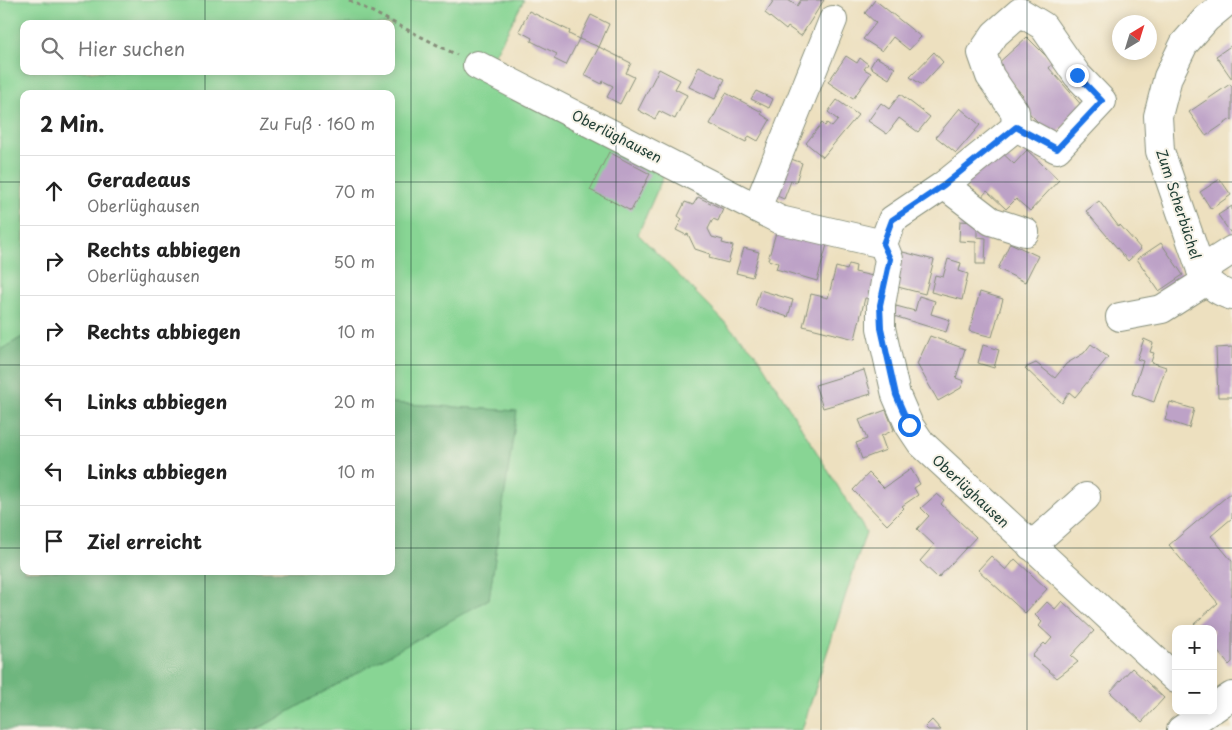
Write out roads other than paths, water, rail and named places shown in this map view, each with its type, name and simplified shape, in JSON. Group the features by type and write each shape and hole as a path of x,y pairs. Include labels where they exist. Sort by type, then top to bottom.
{"street":[{"name":"Zum Scherbüchel","path":"1204,276 1160,150 1158,116 1168,77 1184,44 1206,19 1229,0"},
{"path":"1020,12 1043,26 1077,75 1102,101 1057,149 1016,127 1015,112 990,76 982,53 995,34 1020,12"},
{"path":"757,208 833,20"},
{"name":"Oberlüghausen","path":"478,66 780,220 883,244 890,259 880,305 881,328 896,395 909,425 921,443 1172,675"},
{"path":"883,244 892,220 944,185 1016,127"},
{"path":"944,185 991,221 1025,232"},
{"path":"1120,317 1162,309 1204,276 1232,250"},
{"path":"1204,276 1220,292 1232,296"},
{"path":"1031,546 1086,497"},
{"path":"1217,706 1232,696"},
{"path":"1181,730 1203,715"}]}
